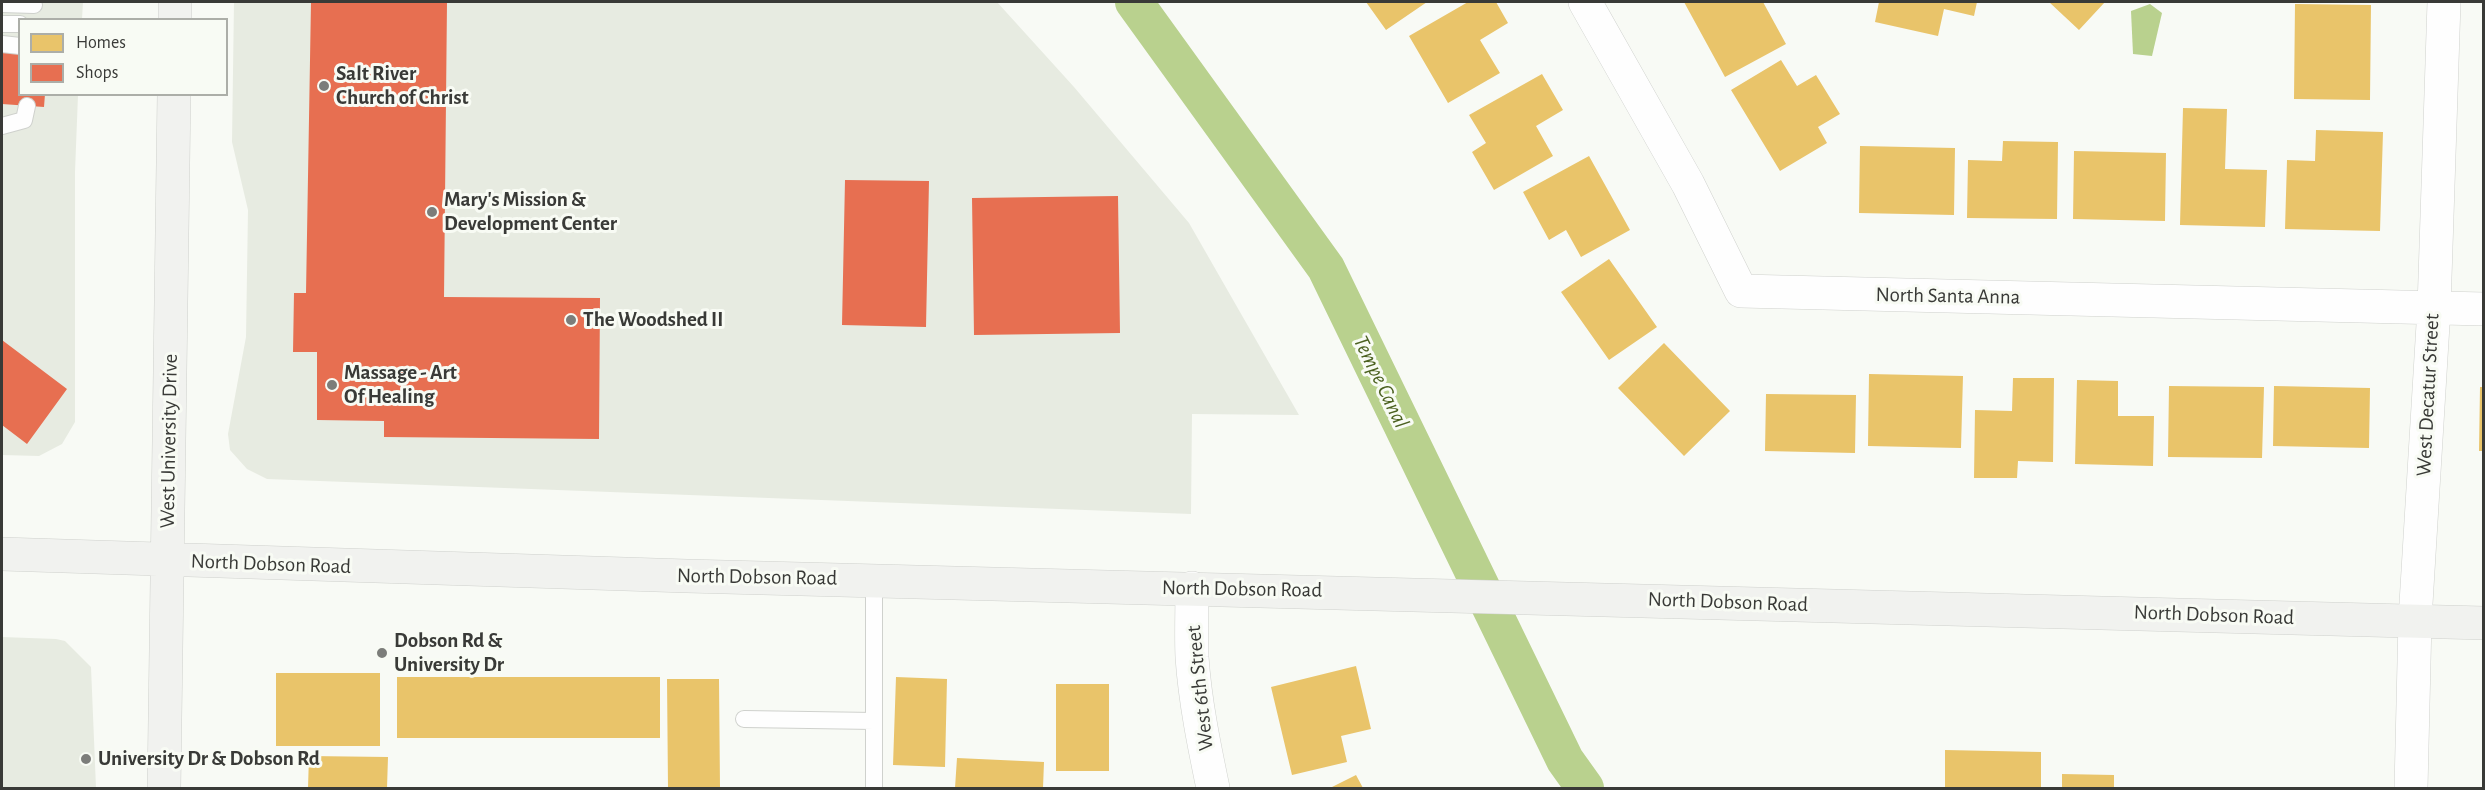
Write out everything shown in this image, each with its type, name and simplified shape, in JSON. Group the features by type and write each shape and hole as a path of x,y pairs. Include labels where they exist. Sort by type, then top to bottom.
{"main road":[{"path":"175,18 176,2"},
{"name":"West University Drive","path":"164,789 174,96"},
{"name":"North Dobson Road","path":"2,554 167,561 2484,622"}],"street":[{"name":"North Santa Anna","path":"1585,2 1688,184 1741,291 2484,309"},
{"name":"West Decatur Street","path":"2411,789 2415,620 2434,308 2444,2"},
{"name":"West 6th Street","path":"1192,588 1193,668 1202,739 1213,789"}],"lane":[{"path":"2,4 34,5"},
{"path":"2,24 18,24"},
{"path":"2,45 18,46"},
{"path":"2,126 24,120 27,106"},
{"path":"874,580 874,789"},
{"path":"744,720 874,721"}],"shaded area":[{"path":"2,2 83,2 82,18 18,18 18,96 78,96 75,172 75,422 62,444 39,456 2,455"},
{"path":"234,2 997,2 1074,87 1189,223 1299,415 1192,414 1191,514 267,479 247,469 230,450 228,434 246,337 248,210 232,142"},
{"path":"2150,4 2162,13 2152,56 2133,54 2131,11"},
{"path":"2,637 65,641 91,667 96,788 2,788"}],"building: Homes":[{"path":"1366,2 1427,2 1386,30"},
{"path":"1468,2 1496,2 1508,23 1480,40 1500,73 1448,103 1409,36"},
{"path":"1684,2 1763,2 1786,44 1725,77"},
{"path":"1879,2 1977,2 1974,16 1944,9 1938,36 1875,22"},
{"path":"2049,2 2105,2 2079,30"},
{"path":"2295,4 2371,5 2370,100 2294,99"},
{"path":"1781,60 1797,86 1816,75 1840,114 1818,127 1827,143 1780,171 1731,90"},
{"path":"1542,74 1563,110 1536,126 1553,156 1494,190 1472,152 1486,143 1469,115"},
{"path":"2183,108 2227,109 2225,169 2267,170 2265,227 2180,225"},
{"path":"2316,130 2383,132 2380,231 2285,229 2287,160 2315,161"},
{"path":"2003,141 2058,142 2057,219 1967,218 1968,160 2002,161"},
{"path":"1860,146 1955,148 1954,215 1859,213"},
{"path":"2074,151 2166,153 2165,221 2073,219"},
{"path":"1589,156 1630,230 1581,257 1566,230 1549,240 1523,192"},
{"path":"1609,259 1657,327 1609,360 1561,292"},
{"path":"1664,343 1730,411 1684,456 1618,388"},
{"path":"1869,374 1963,376 1961,448 1868,446"},
{"path":"2013,378 2054,378 2053,462 2018,461 2017,478 1974,478 1975,410 2012,411"},
{"path":"2077,380 2118,381 2118,416 2154,416 2153,466 2075,464"},
{"path":"2169,386 2264,387 2262,458 2168,457"},
{"path":"2274,386 2370,388 2369,448 2273,446"},
{"path":"2480,387 2484,387 2484,451 2479,451"},
{"path":"1766,394 1856,395 1855,453 1765,451"},
{"path":"1356,666 1371,729 1341,736 1347,762 1292,775 1271,687"},
{"path":"276,673 380,673 380,746 276,746"},
{"path":"397,677 660,677 660,738 397,738"},
{"path":"896,677 947,679 945,767 893,765"},
{"path":"667,679 719,679 720,788 668,788"},
{"path":"1056,684 1109,684 1109,771 1056,771"},
{"path":"1945,750 2041,752 2041,788 1945,788"},
{"path":"309,756 388,757 387,788 308,788"},
{"path":"957,758 1044,762 1043,788 955,788"},
{"path":"2062,774 2114,775 2114,788 2062,788"},
{"path":"1356,775 1363,788 1330,788"}],"building: Shops":[{"path":"311,2 447,2 444,297 600,298 599,439 384,437 384,421 317,420 317,352 293,352 294,293 306,293"},
{"path":"2,44 18,46 18,96 45,96 44,107 2,104"},
{"path":"845,180 929,181 926,327 842,325"},
{"path":"1118,196 1120,333 974,335 972,198"},
{"path":"2,340 67,389 27,444 2,425"}],"waterway":[{"name":"Tempe Canal","path":"1134,2 1326,268 1565,760 1585,788"}],"place":[{"name":"Salt River Church of Christ","path":"324,86"},
{"name":"Mary's Mission & Development Center","path":"432,212"},
{"name":"The Woodshed II","path":"571,320"},
{"name":"Massage - Art Of Healing","path":"332,385"},
{"name":"Dobson Rd & University Dr","path":"382,653"},
{"name":"University Dr & Dobson Rd","path":"86,759"}]}
